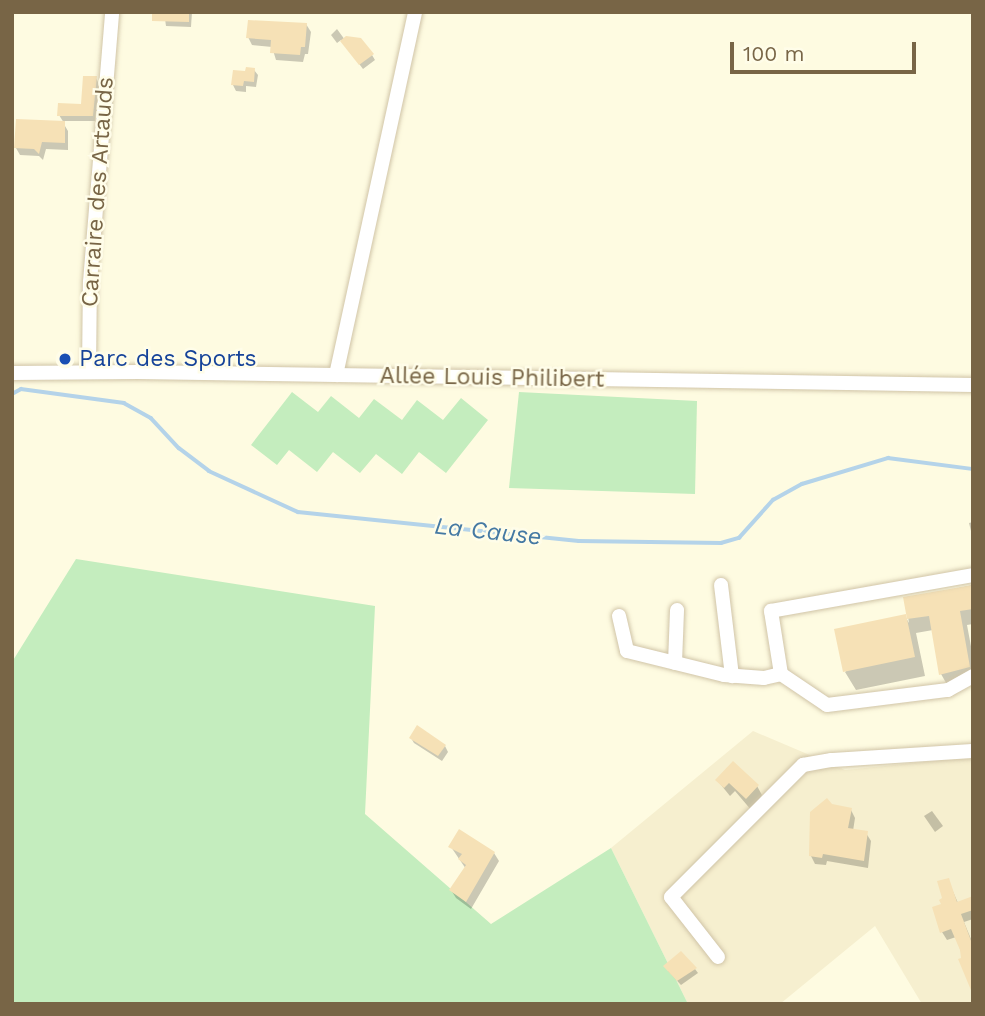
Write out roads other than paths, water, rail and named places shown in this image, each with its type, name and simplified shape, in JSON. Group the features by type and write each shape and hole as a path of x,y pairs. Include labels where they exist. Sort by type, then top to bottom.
{"street":[{"name":"Carraire des Artauds","path":"89,371 89,295 112,12"},
{"path":"336,376 415,12"},
{"name":"Allée Louis Philibert","path":"12,373 89,371 973,385"},
{"path":"973,575 771,611 781,674 827,705 947,691 973,676"},
{"path":"721,585 732,676"},
{"path":"675,663 677,610"},
{"path":"619,616 627,651 732,676 764,678 781,674"},
{"path":"718,957 671,897 803,765 832,760 973,751"}],"waterway":[{"name":"La Cause","path":"12,394 21,389 124,403 151,418 179,448 209,471 298,512 579,541 721,543 739,538 773,500 802,484 888,458 973,469"}],"place":[{"name":"Parc des Sports","path":"65,359"}]}
